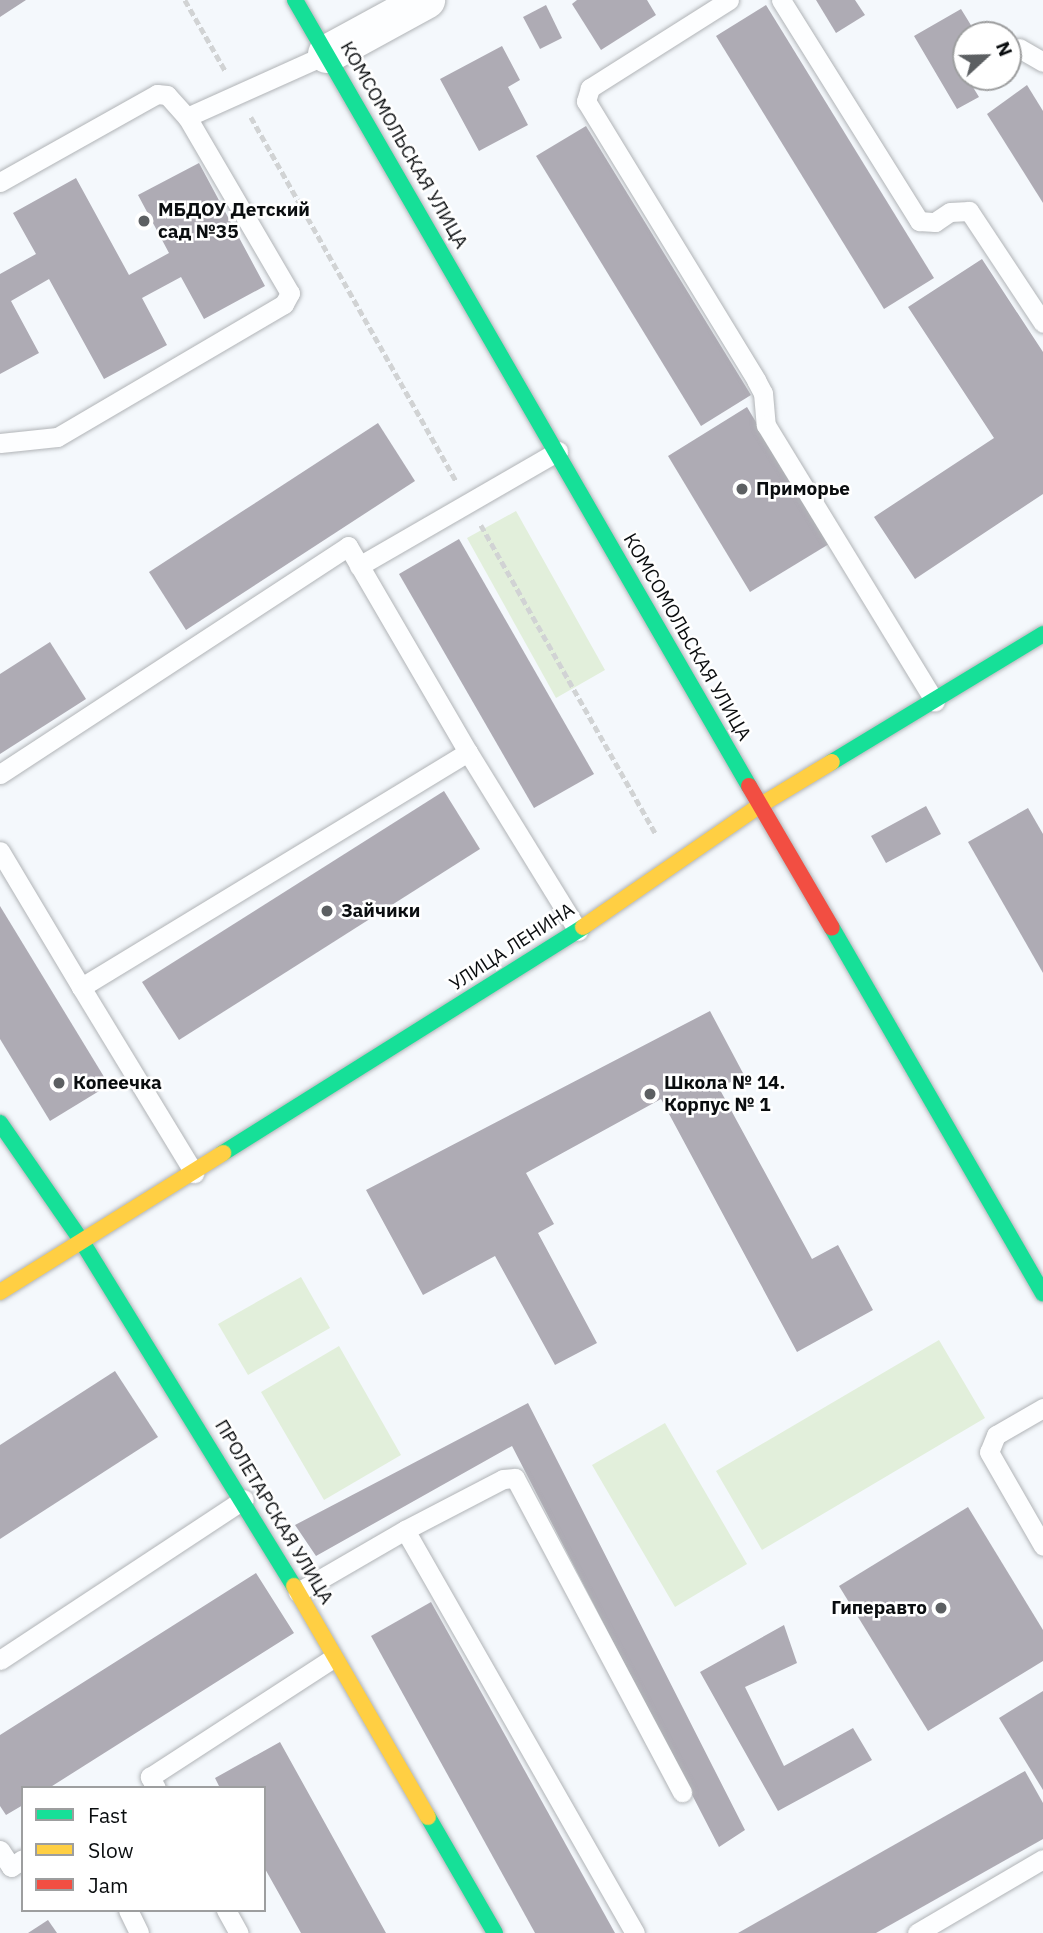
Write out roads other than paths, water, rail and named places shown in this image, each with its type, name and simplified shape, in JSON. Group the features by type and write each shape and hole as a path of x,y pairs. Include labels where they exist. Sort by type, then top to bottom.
{"main road":[{"name":"КОМСОМОЛЬСКАЯ УЛИЦА","path":"295,0 558,451 759,806 1041,1288"},
{"name":"УЛИЦА ЛЕНИНА","path":"0,1292 578,931 672,863 759,806 935,702 1043,634"},
{"name":"ПРОЛЕТАРСКАЯ УЛИЦА","path":"0,1123 80,1240 244,1499 335,1661 495,1933"}],"street":[{"path":"327,54 426,0"}],"lane":[{"path":"729,0 590,88 586,101 756,380 763,393 766,425 935,702"},
{"path":"781,0 919,221 935,222 950,212 969,211 1043,323"},
{"path":"1022,50 1043,62"},
{"path":"187,117 239,96 327,54"},
{"path":"0,182 157,94 167,95 187,117 289,293 284,303 57,437 0,443"},
{"path":"359,566 470,505 558,451"},
{"path":"0,774 348,546 468,752 578,931"},
{"path":"81,987 468,752"},
{"path":"0,851 194,1173"},
{"path":"1043,1408 996,1435 989,1452 1043,1546"},
{"path":"298,1592 405,1530 503,1479 520,1481 682,1792"},
{"path":"0,1660 244,1499"},
{"path":"405,1530 635,1933"},
{"path":"146,1784 335,1661"},
{"path":"0,1850 11,1867 21,1860"},
{"path":"917,1933 1043,1859"},
{"path":"129,1912 139,1933"},
{"path":"227,1912 239,1933"}],"place":[{"name":"МБДОУ Детский сад №35","path":"144,221"},
{"name":"Приморье","path":"742,489"},
{"name":"Зайчики","path":"327,911"},
{"name":"Копеечка","path":"59,1083"},
{"name":"Школа № 14. Корпус № 1","path":"650,1094"},
{"name":"Гиперавто","path":"941,1608"}]}
